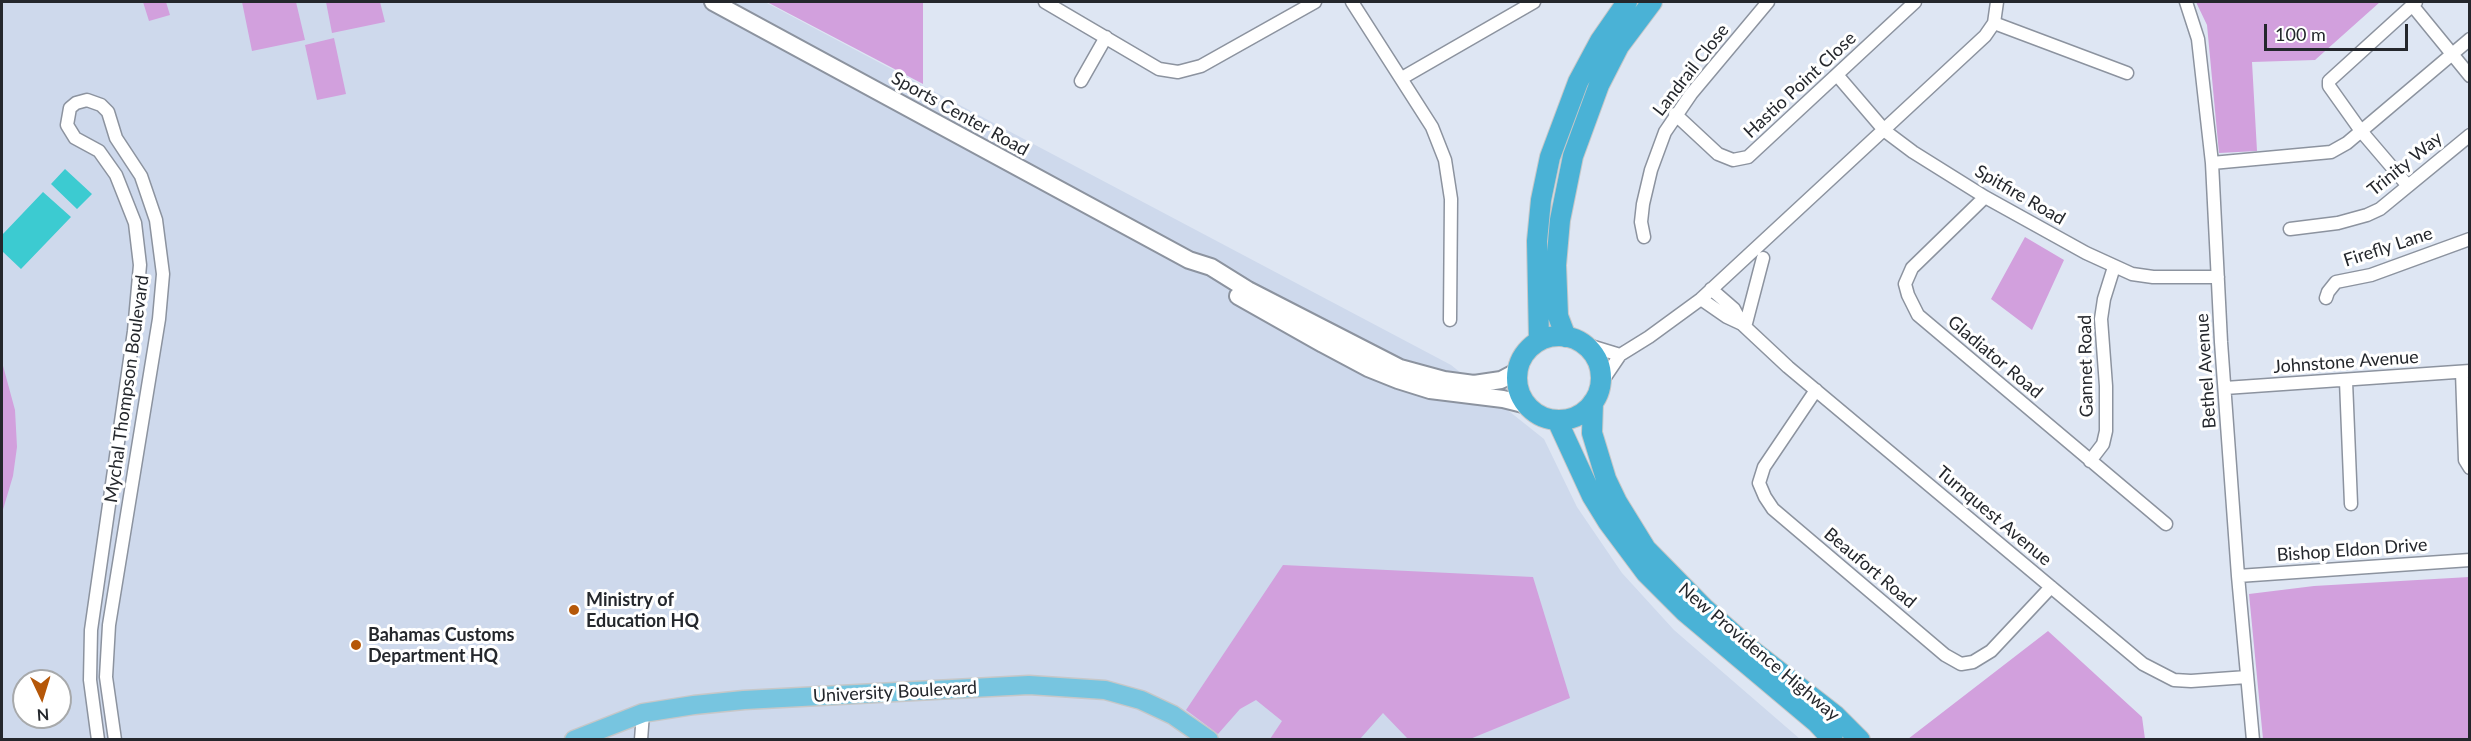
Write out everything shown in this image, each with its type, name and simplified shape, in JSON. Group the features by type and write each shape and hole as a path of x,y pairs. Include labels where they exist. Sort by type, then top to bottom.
{"highway":[{"path":"1539,341 1537,241 1541,200 1550,157 1578,82 1600,41 1627,2"},
{"path":"1566,336 1558,316 1556,265 1560,220 1573,156 1599,85 1619,46 1652,2"},
{"path":"1553,336 1566,336 1584,344 1598,361 1601,383 1593,402 1576,416 1557,420 1539,415 1527,405 1519,389 1518,371 1524,354 1539,341 1553,336"},
{"name":"New Providence Highway","path":"1593,402 1592,433 1606,479 1617,502 1646,549 1704,608 1754,652 1836,716 1860,740"},
{"name":"New Providence Highway","path":"1557,420 1608,522 1646,573 1684,611 1816,722 1833,740"}],"main road":[{"name":"Sports Center Road","path":"713,2 1189,261 1211,267 1358,348 1400,368 1444,380 1474,384 1501,380 1518,371"},
{"name":"Sports Center Road","path":"1189,261 1204,276 1368,368 1430,390 1503,399 1527,405"},
{"name":"University Boulevard","path":"574,740 644,713 744,700 1029,685 1105,690 1140,700 1173,715 1209,740"}],"street":[{"path":"1045,2 1167,72 1190,71 1315,2"},
{"path":"1352,2 1402,78 1440,142 1449,179 1450,320"},
{"path":"1402,78 1534,2"},
{"name":"Landrail Close","path":"1644,237 1642,213 1648,178 1665,132 1675,114 1768,2"},
{"name":"Hastio Point Close","path":"1675,114 1712,149 1726,158 1741,160 1748,157 1915,2"},
{"path":"1601,383 1620,355 1701,299 1985,36 1994,23 1997,2"},
{"name":"Bethel Avenue","path":"2186,2 2198,39 2212,163 2238,576 2253,740"},
{"path":"2408,186 2361,131 2329,86 2329,81 2414,3 2469,76"},
{"path":"1994,23 2127,73"},
{"path":"1081,81 1106,37"},
{"path":"2212,163 2331,152 2347,143 2469,39"},
{"name":"Spitfire Road","path":"1837,75 1885,131 1913,152 1985,197 2114,267 2132,274 2153,278 2218,277"},
{"name":"Mychal Thompson Boulevard","path":"98,740 90,680 92,630 134,331 140,265 135,223 116,175 99,151 75,138 67,124 70,108 76,103 87,100 101,105 108,112 116,138 141,176 156,220 163,274 157,330 109,625 106,677 115,740"},
{"name":"Trinity Way","path":"2290,229 2338,222 2367,215 2380,209 2469,135"},
{"name":"Gladiator Road","path":"1985,197 1912,268 1905,284 1918,315 2166,524"},
{"name":"Firefly Lane","path":"2326,298 2336,282 2371,274 2469,239"},
{"path":"1743,325 1763,258"},
{"name":"Gannet Road","path":"2090,460 2097,453 2106,431 2106,386 2101,319 2104,299 2114,267"},
{"path":"1711,289 1734,309 1743,325"},
{"path":"1701,299 1743,325"},
{"name":"Turnquest Avenue","path":"1743,325 1816,390 2143,664 2174,680 2247,677"},
{"path":"1584,344 1620,355"},
{"path":"2466,372 2465,460 2469,468"},
{"name":"Johnstone Avenue","path":"2225,388 2466,372"},
{"path":"2346,381 2351,504"},
{"name":"Beaufort Road","path":"1816,390 1764,467 1759,483 1765,497 1773,509 1945,655 1961,664 1973,662 1991,651 2051,588"},
{"name":"Bishop Eldon Drive","path":"2238,576 2469,560"},
{"path":"641,740 644,713"}],"shaded area":[{"path":"2,2 765,2 1451,365 1544,439 1577,507 1622,573 1674,630 1800,739 2,739"},
{"path":"143,2 166,2 170,15 149,21"},
{"path":"242,2 296,2 305,40 252,51"},
{"path":"326,2 380,2 385,22 332,33"},
{"path":"767,2 923,2 923,84"},
{"path":"2196,2 2380,2 2315,60 2252,62 2257,151 2219,153 2207,25"},
{"path":"334,38 346,94 317,100 305,45"},
{"path":"2025,237 2064,260 2032,330 1991,299"},
{"path":"2,362 15,410 17,447 13,476 2,513"},
{"path":"1283,565 1533,577 1570,698 1470,739 1408,739 1383,713 1360,739 1270,739 1282,721 1256,700 1240,709 1218,734 1186,710"},
{"path":"2469,577 2469,739 2263,739 2249,594 2314,586"},
{"path":"2048,631 2142,717 2145,739 1908,739"}],"water":[{"path":"65,169 92,194 77,209 51,184"},
{"path":"43,192 71,217 21,269 2,251 2,235"}],"place":[{"name":"Ministry of Education HQ","path":"574,610"},
{"name":"Bahamas Customs Department HQ","path":"356,645"}]}
